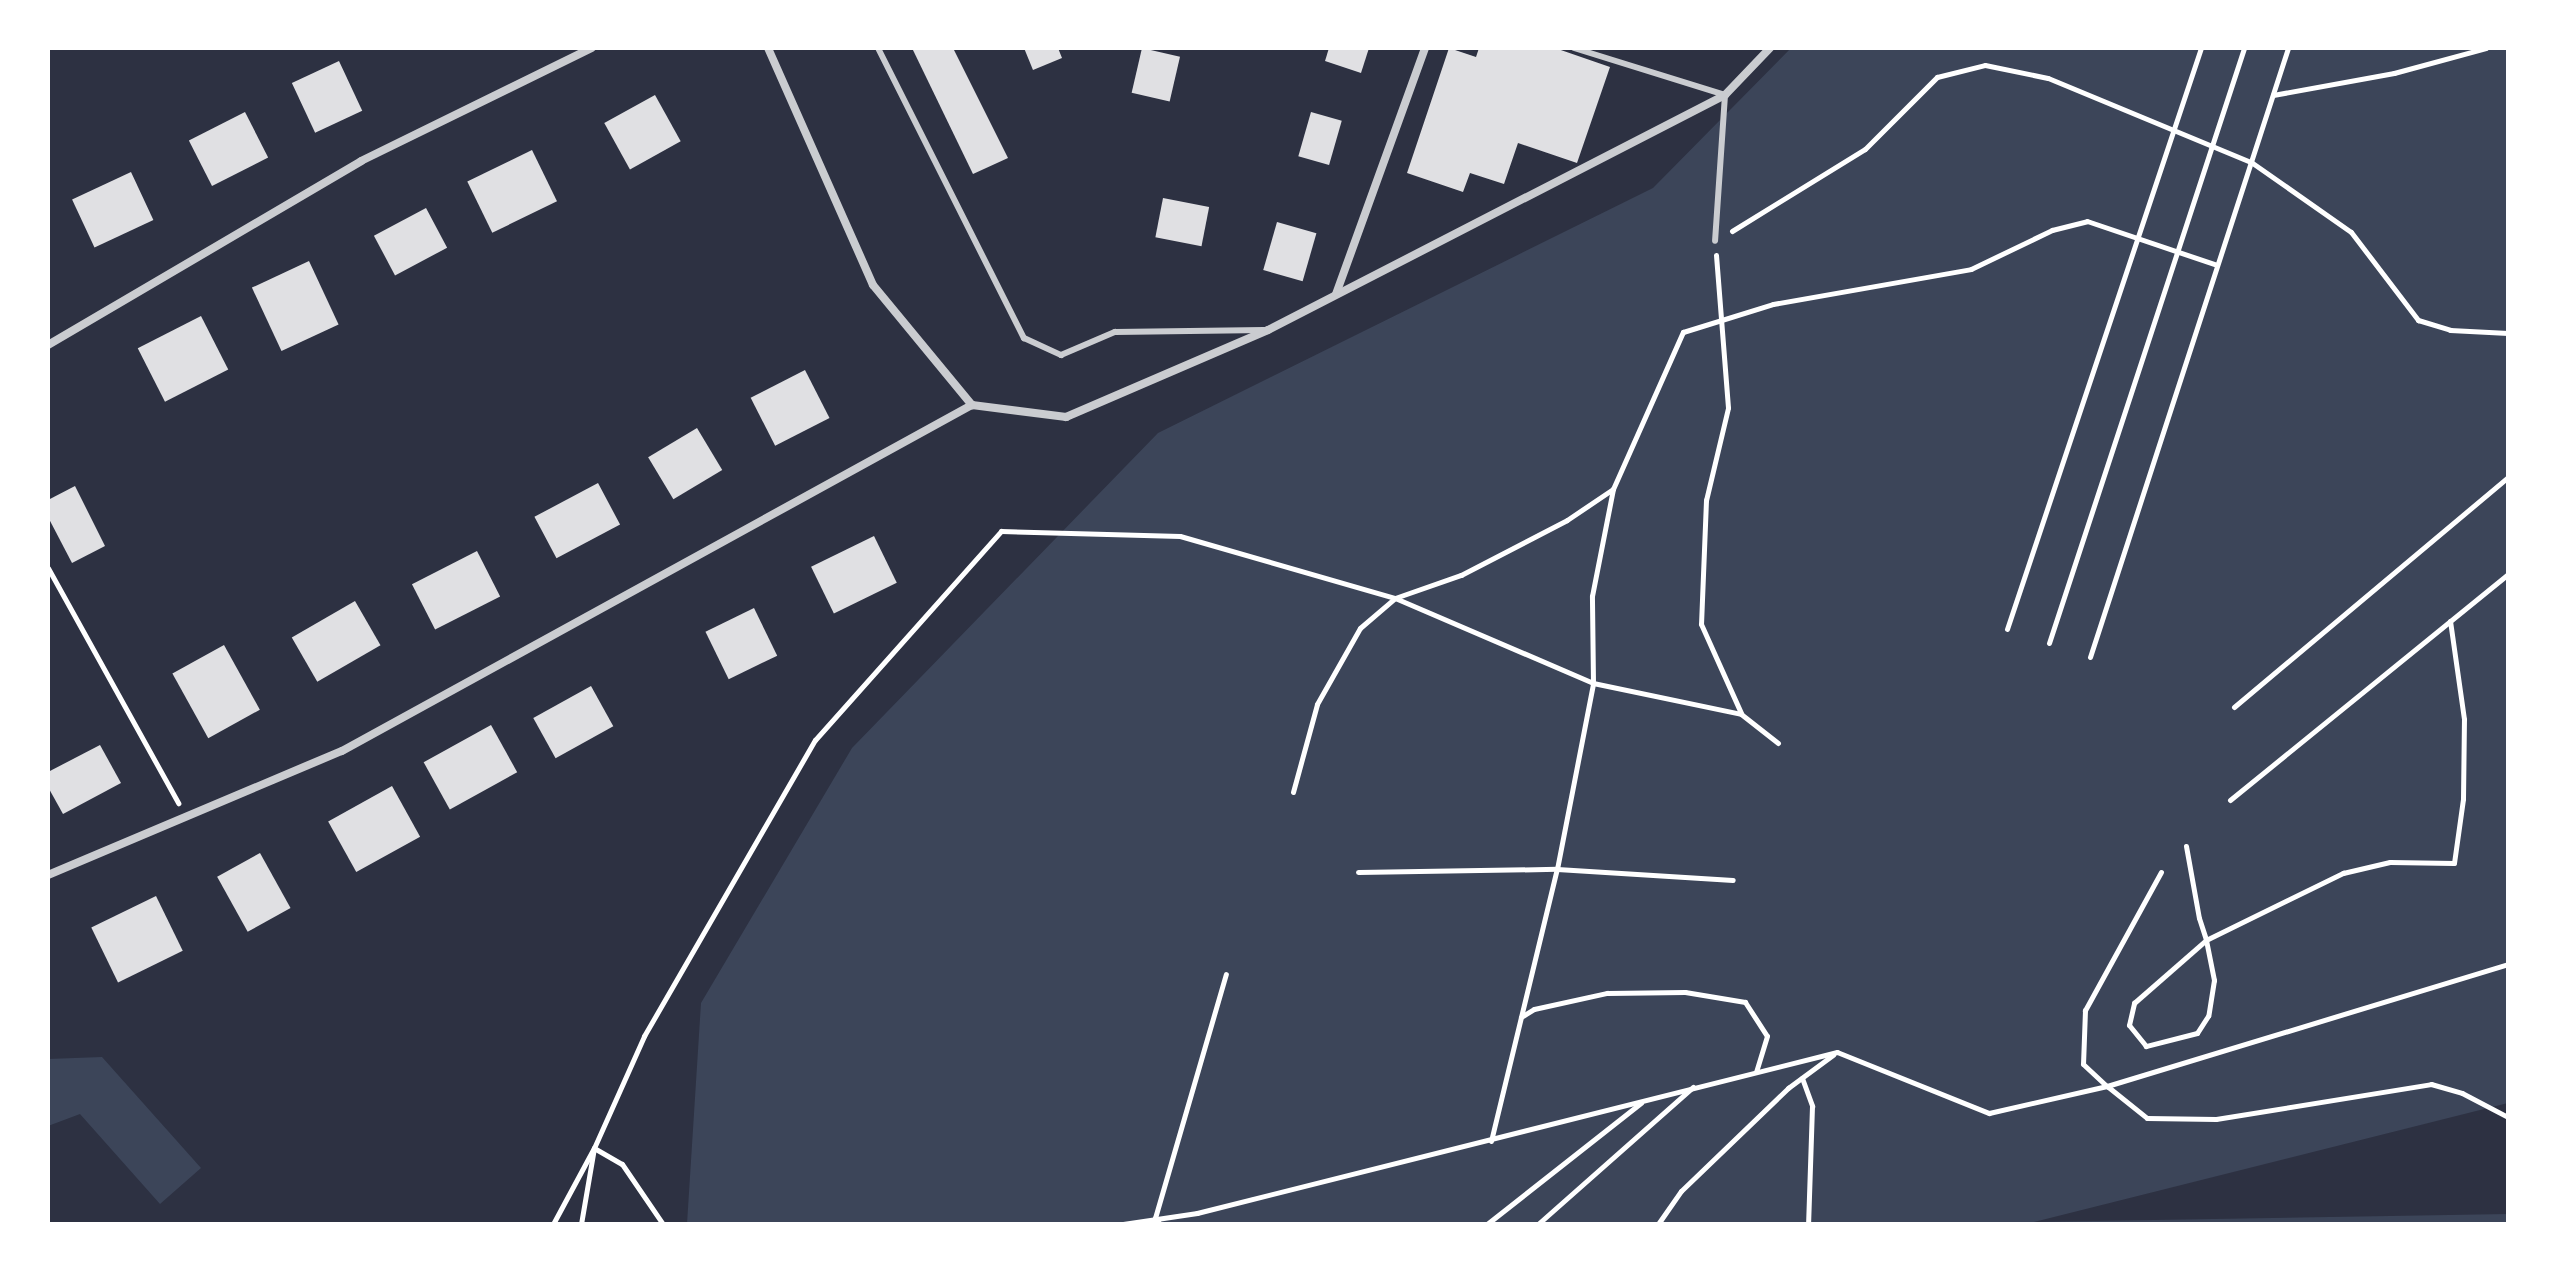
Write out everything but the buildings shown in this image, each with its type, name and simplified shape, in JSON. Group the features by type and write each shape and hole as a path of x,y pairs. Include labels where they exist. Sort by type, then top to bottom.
{"street":[{"path":"48,345 361,161 592,48"},
{"path":"768,48 873,285 972,405"},
{"path":"1336,295 1425,48"},
{"path":"48,875 342,751 972,405 1066,417 1268,330 1725,95 1770,48"}],"lane":[{"path":"878,48 1024,338 1061,355 1115,332 1268,330"},
{"path":"1574,48 1725,95 1715,241"}],"path":[{"path":"2007,629 2201,48"},
{"path":"2049,643 2244,48"},
{"path":"2090,657 2288,48"},
{"path":"2273,95 2394,73 2486,48"},
{"path":"1741,714 1701,624 1706,500 1728,408 1715,241 1865,149 1937,77 1985,65 2048,78 2251,162 2351,232 2418,320 2450,330 2508,333"},
{"path":"1491,1141 1557,869 1593,683 1592,596 1613,489 1683,332 1721,317 1971,269 2052,230 2087,221 2217,265"},
{"path":"2234,707 2508,477"},
{"path":"1293,792 1317,704 1360,628 1395,598 1461,575 1567,520 1613,489"},
{"path":"553,1224 594,1148 644,1036 815,740 1001,531 1180,536 1395,598 1593,683 1741,714 1778,743"},
{"path":"48,568 186,818"},
{"path":"2230,800 2508,574"},
{"path":"2186,846 2206,940 2214,980 2208,1016 2197,1033 2146,1046 2129,1025 2134,1003 2206,940 2343,873 2390,862 2454,863 2463,799 2464,719 2450,621"},
{"path":"1358,872 1557,869 1733,880"},
{"path":"2161,872 2085,1010 2083,1064 2147,1118 2216,1119 2431,1084 2462,1093 2508,1117"},
{"path":"1123,1224 1197,1213 1491,1141 1696,1084 1837,1052 1989,1113 2107,1086 2508,964"},
{"path":"1155,1218 1226,974"},
{"path":"1521,1017 1534,1009 1607,993 1685,992 1745,1002 1767,1036 1756,1072"},
{"path":"1658,1224 1681,1191 1802,1078 1837,1052"},
{"path":"1802,1078 1812,1106 1808,1224"},
{"path":"1538,1224 1696,1084"},
{"path":"1487,1224 1645,1100"},
{"path":"581,1224 594,1148"},
{"path":"594,1148 622,1164 663,1224"},
{"path":"1155,1218 1160,1224"}],"shaded area":[{"path":"1791,48 2508,48 2508,1103 2034,1222 2508,1214 2508,1224 687,1224 701,1003 852,748 1158,433 1653,188"},
{"path":"102,1057 201,1168 160,1204 80,1114 48,1126 48,1059"}]}
